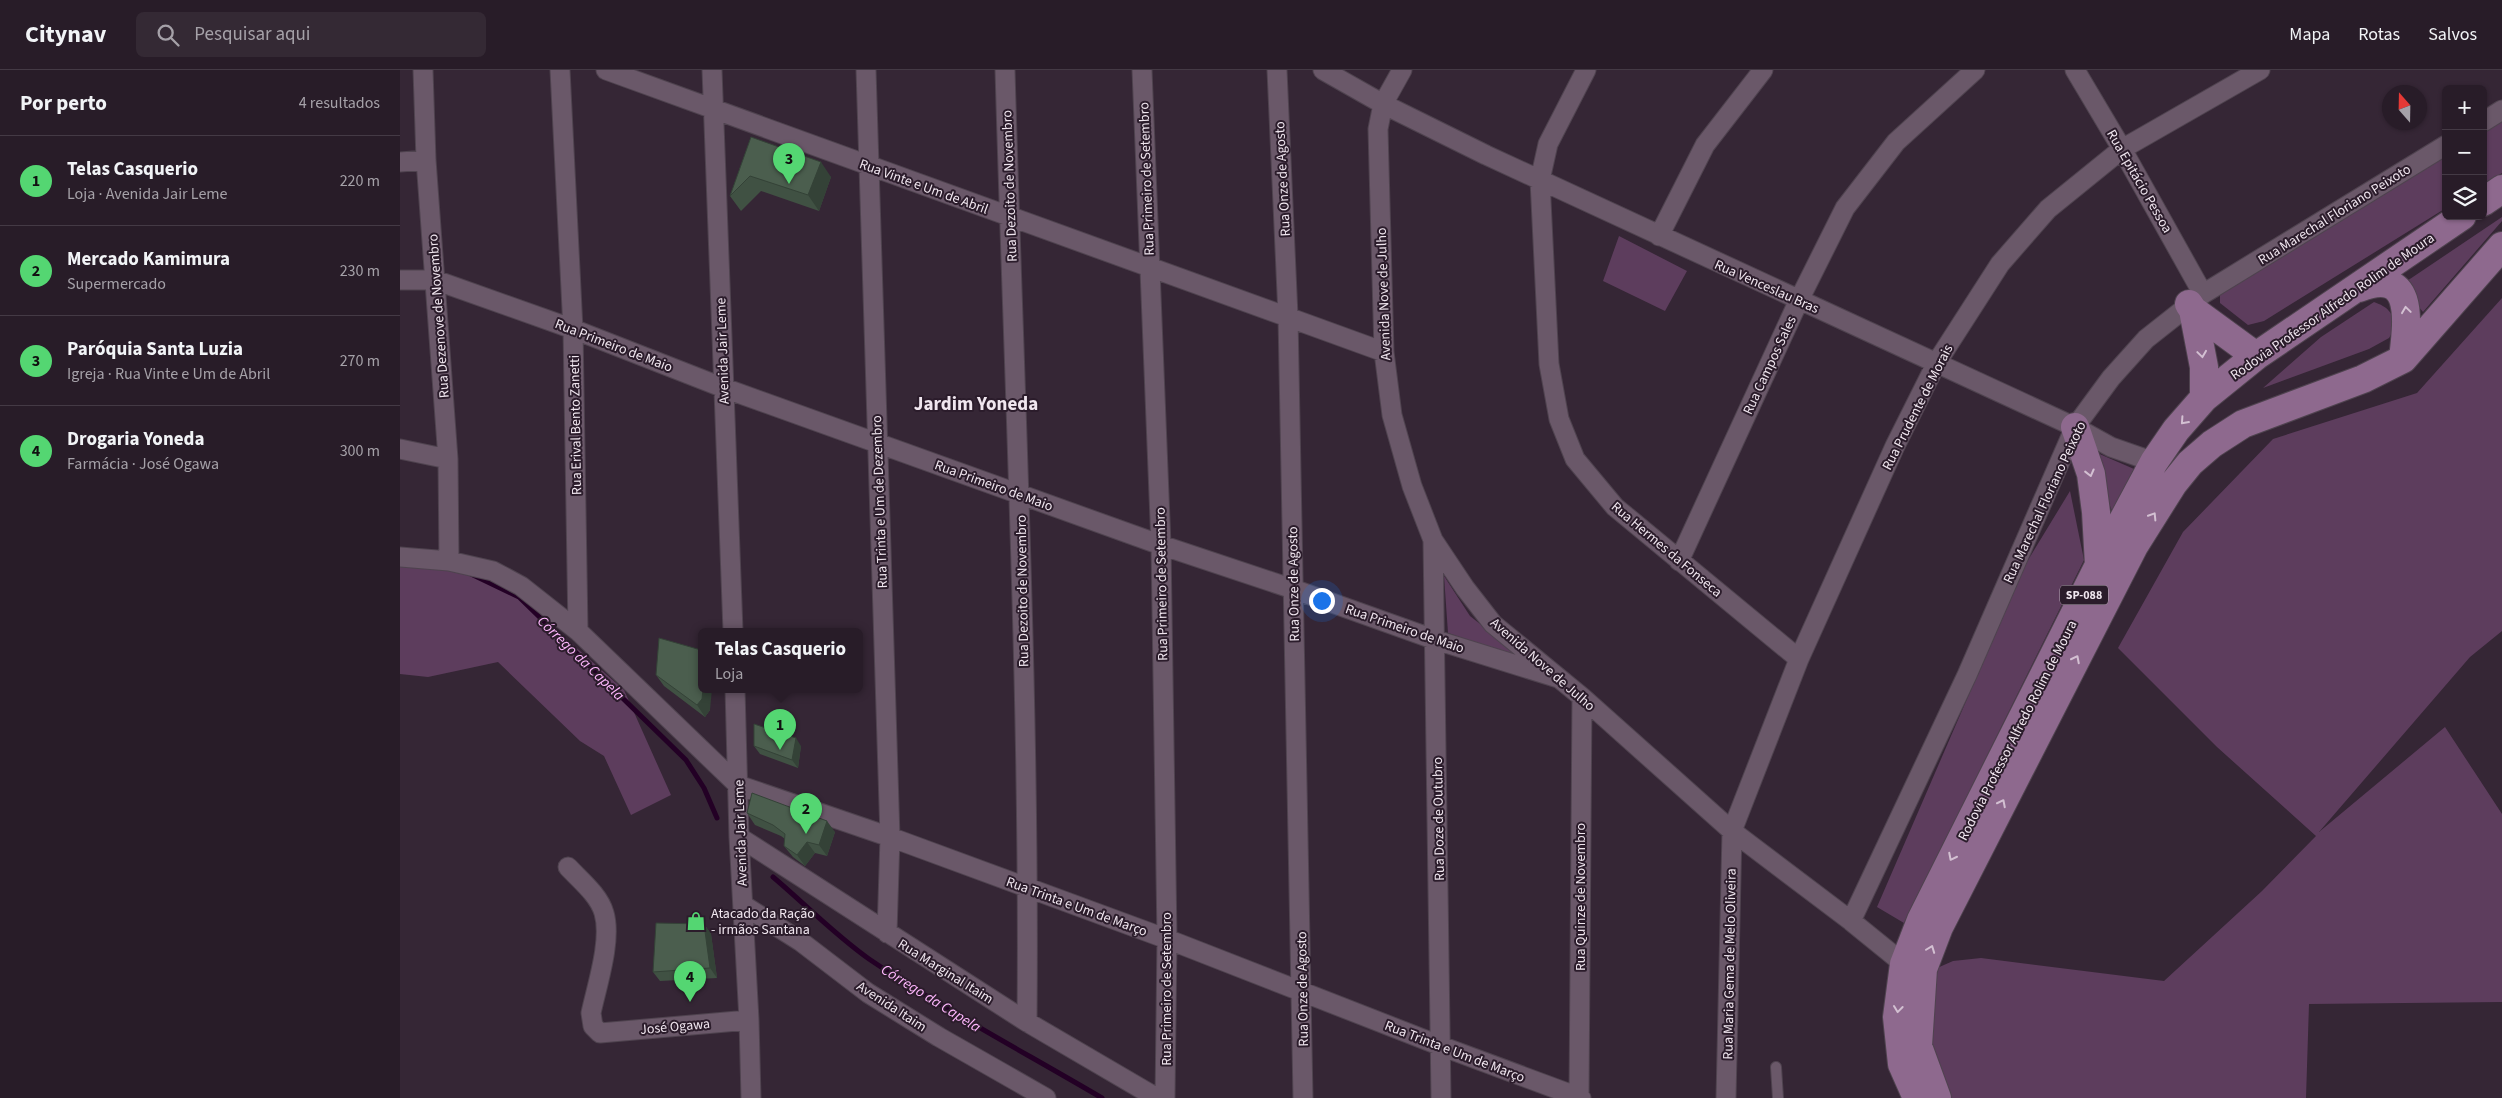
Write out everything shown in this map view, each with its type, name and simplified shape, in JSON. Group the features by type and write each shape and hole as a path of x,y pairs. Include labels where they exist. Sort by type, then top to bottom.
{"main road":[{"path":"2487,199 2502,189"},
{"name":"Rodovia Professor Alfredo Rolim de Moura","path":"1917,1098 1902,1064 1897,1017 1904,964 1921,920 2099,566 2154,462 2176,430 2204,398 2256,356 2456,220"},
{"name":"Rodovia Professor Alfredo Rolim de Moura","path":"1937,1098 1918,1046 1923,969 1939,927 2134,546 2173,484 2190,463 2212,444 2243,424 2363,379 2402,358 2502,246"},
{"path":"2353,291 2372,283 2388,284 2401,292 2406,305 2407,323 2402,358"},
{"path":"2195,303 2256,356"},
{"path":"2195,303 2204,368 2204,398"},
{"path":"2075,427 2091,474 2096,512 2099,566"}],"street":[{"name":"Rua Dezenove de Novembro","path":"423,70 426,160 448,459 449,561"},
{"name":"Rua Erival Bento Zanetti","path":"560,70 574,329 578,631"},
{"name":"Rua Vinte e Um de Abril","path":"606,70 1384,352"},
{"name":"Avenida Jair Leme","path":"712,70 733,628"},
{"name":"Rua Trinta e Um de Dezembro","path":"866,70 876,443 890,837 887,933"},
{"name":"Rua Dezoito de Novembro","path":"1005,70 1020,493 1028,888 1027,1022"},
{"name":"Rua Primeiro de Setembro","path":"1142,70 1161,545 1167,939 1166,1098"},
{"name":"Rua Onze de Agosto","path":"1277,70 1288,316 1303,991 1303,1098"},
{"path":"1323,70 1383,104"},
{"name":"Avenida Nove de Julho","path":"1402,70 1383,104 1378,129 1384,352 1392,415 1412,486 1433,540 1465,588 1493,624 1582,697 1732,831 1851,921 1904,964"},
{"name":"Rua Hermes da Fonseca","path":"1586,70 1548,144 1540,180 1549,364 1559,419 1575,459 1615,507 1799,659"},
{"path":"1659,236 1706,146 1763,70"},
{"name":"Rua Campos Sales","path":"1679,561 1799,300 1851,200 1896,142 1975,70"},
{"name":"Rua Epitácio Pessoa","path":"2075,70 2122,149 2195,303"},
{"name":"Rua Prudente de Morais","path":"1732,831 1799,659 1895,446 1937,362 2000,264 2048,209 2122,149 2260,70"},
{"name":"Rua Venceslau Bras","path":"1383,104 1659,236 2075,427 2111,447 2154,462"},
{"path":"2487,119 2502,110"},
{"name":"Rua Marechal Floriano Peixoto","path":"1851,921 1967,675 2075,427 2111,378 2146,339 2195,303 2442,148"},
{"path":"400,162 426,160"},
{"name":"Rua Primeiro de Maio","path":"400,280 435,280 574,329 724,388 1161,545 1293,589 1436,640 1558,678"},
{"path":"400,449 448,459"},
{"name":"Rua Doze de Outubro","path":"1433,540 1436,640 1441,1098"},
{"path":"400,556 449,561 493,571 514,582 578,631 738,785"},
{"name":"Avenida Jair Leme","path":"735,693 739,837 749,1020 751,1098"},
{"name":"Rua Quinze de Novembro","path":"1580,1098 1582,697"},
{"name":"Rua Trinta e Um de Março","path":"738,785 890,837 1167,939 1580,1098"},
{"name":"Rua Maria Gema de Melo Oliveira","path":"1726,1098 1732,831"},
{"name":"Rua Marginal Itaim","path":"739,837 1027,1022 1157,1098"},
{"name":"José Ogawa","path":"568,867 593,894 604,912 607,932 591,1013 594,1026 600,1033 749,1020"},
{"name":"Avenida Itaim","path":"743,905 800,941 876,998 939,1037 1046,1098"}],"lane":[{"path":"1776,1067 1778,1098"}],"shaded area":[{"path":"2502,114 2502,173 2487,182 2487,130 2487,123"},
{"path":"2442,149 2442,210 2264,321 2248,325 2220,303 2220,286"},
{"path":"2502,217 2502,221 2423,312 2401,285"},
{"path":"1619,236 1687,271 1665,311 1603,281"},
{"path":"2502,298 2502,631 2470,657 2319,832 2445,727 2502,814 2502,1002 2309,1004 2306,1098 1946,1098 1923,1045 1928,972 1953,961 1981,958 2164,981 2262,891 2316,836 2217,747 2118,648 2183,532 2273,439 2417,393"},
{"path":"2374,302 2386,308 2393,317 2396,326 2389,338 2369,349 2263,388 2321,337"},
{"path":"2088,449 2134,469 2112,511"},
{"path":"2070,491 2084,560 1904,923 1877,907 2025,565"},
{"path":"400,558 497,573 519,597 624,690 671,795 631,815 604,756 580,741 498,662 428,677 400,674"},
{"path":"1444,576 1470,616 1524,659 1448,633"}],"building":[{"path":"751,137 821,162 808,195 750,176 730,196"},
{"path":"659,638 698,649 698,693 703,693 702,699 697,705 656,675"},
{"path":"754,724 796,738 792,760 754,746"},
{"path":"752,793 827,821 819,845 807,842 797,855 784,846 785,834 773,825 747,813"},
{"path":"656,923 704,924 710,968 653,972"}],"waterway":[{"name":"Córrego da Capela","path":"471,574 519,597 686,760 704,788 717,818"},
{"name":"Córrego da Capela","path":"773,877 856,950 897,978 1102,1098"}],"place":[{"name":"Paróquia Santa Luzia","path":"789,184"},
{"name":"Telas Casquerio","path":"780,750"},
{"name":"Mercado Kamimura","path":"806,834"},
{"name":"Atacado da Ração - irmãos Santana","path":"696,921"},
{"name":"Drogaria Yoneda","path":"690,1002"}],"district":[{"name":"Jardim Yoneda","path":"976,403"}]}
